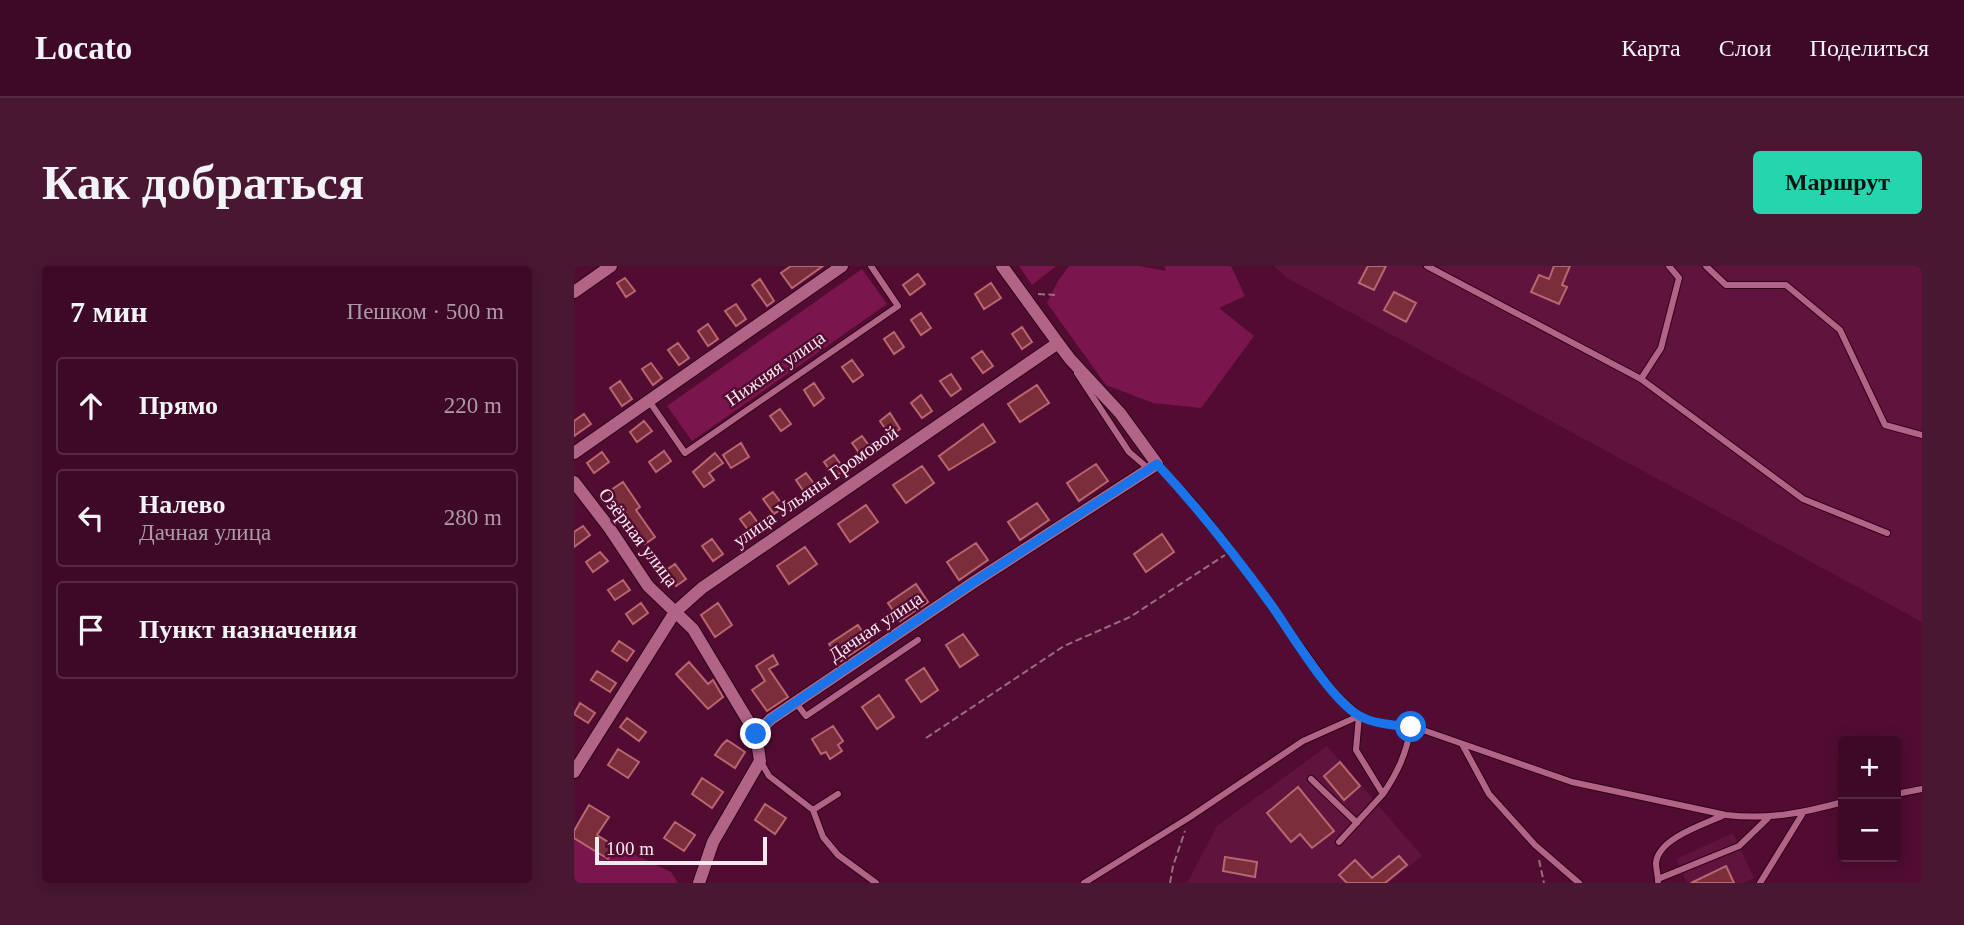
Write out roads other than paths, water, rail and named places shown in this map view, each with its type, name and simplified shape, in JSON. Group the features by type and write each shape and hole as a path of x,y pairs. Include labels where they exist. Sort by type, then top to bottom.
{"street":[{"path":"574,292 611,266"},
{"path":"574,453 842,266"},
{"path":"1002,266 1070,359 1120,413 1153,466"},
{"name":"улица Ульяны Громовой","path":"574,772 675,612 702,588 1058,343"},
{"name":"Дачная улица","path":"756,734 771,719 974,582 1153,466"},
{"name":"Озёрная улица","path":"574,482 608,526 648,586 693,629 756,734"},
{"path":"699,883 713,842 760,761 756,734"}],"lane":[{"name":"Нижняя улица","path":"649,401 685,453 898,306 871,266"},
{"path":"1427,266 1641,379 1803,499 1887,533"},
{"path":"1641,379 1661,348 1679,278 1669,266"},
{"path":"1706,266 1726,285 1786,285 1840,330 1885,425 1922,435"},
{"path":"1153,466 1197,507 1332,690 1359,716 1411,727 1572,782 1726,815 1768,817 1803,813 1838,803"},
{"path":"796,703 806,716 918,640"},
{"path":"1359,716 1356,750 1383,794"},
{"path":"1084,883 1190,817 1303,741 1359,716"},
{"path":"1339,842 1383,794 1398,772 1411,727"},
{"path":"1462,744 1489,794 1535,845 1579,883"},
{"path":"760,761 769,776 813,810 824,837 838,855 877,883"},
{"path":"1311,779 1357,823"},
{"path":"1901,793 1922,789"},
{"path":"813,810 838,794"},
{"path":"1760,883 1803,813"},
{"path":"1726,815 1679,835 1663,847 1656,861 1658,881 1739,846 1768,817"}]}
